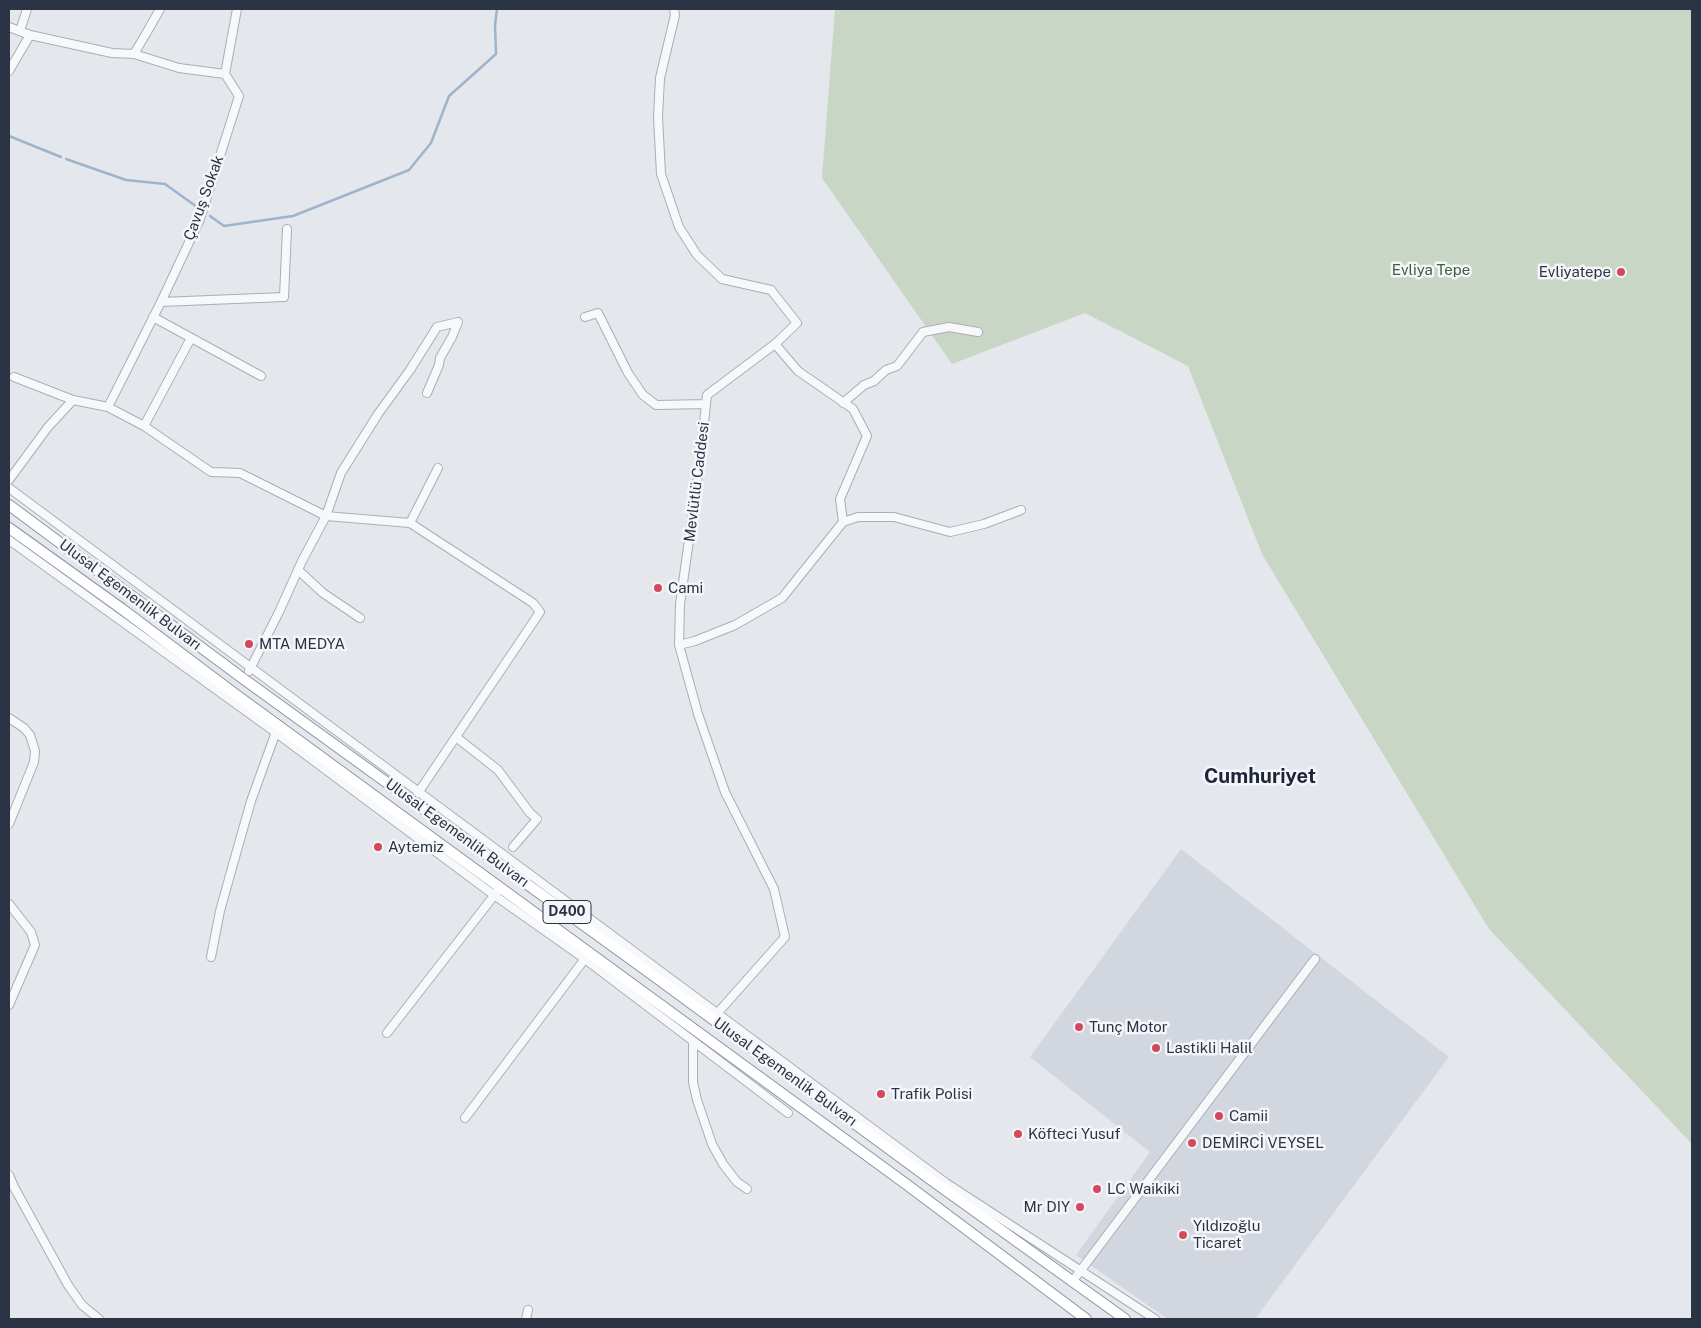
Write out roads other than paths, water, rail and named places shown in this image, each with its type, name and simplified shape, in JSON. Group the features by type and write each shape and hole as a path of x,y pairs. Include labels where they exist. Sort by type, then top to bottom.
{"highway":[{"name":"Ulusal Egemenlik Bulvarı","path":"9,505 245,680 715,1017 932,1176 1072,1282 1125,1319"},
{"name":"Ulusal Egemenlik Bulvarı","path":"9,528 122,609 235,694 277,729 497,891 906,1184 1086,1319"},
{"path":"235,694 245,680"}],"street":[{"path":"20,31 27,9"},
{"path":"134,54 160,9"},
{"path":"9,27 30,35 112,53 134,54 179,68 225,74 237,9"},
{"name":"Mevlütlü Caddesi","path":"674,9 675,15 660,78 658,117 661,174 680,227 697,255 722,279 771,290 797,323 775,344 707,395 698,478 680,604 679,645 698,714 725,792 774,889 785,937 715,1017"},
{"path":"9,71 30,35"},
{"name":"Çavuş Sokak","path":"108,407 200,219 239,96 225,74"},
{"path":"161,302 284,297 287,229"},
{"path":"585,317 598,314 628,373 643,395 656,405 706,404"},
{"path":"153,317 260,376"},
{"path":"245,680 326,516 341,473 437,327 458,322 440,358 427,393"},
{"path":"843,402 864,385 874,381 886,370 896,366 923,332 949,327 978,332"},
{"path":"144,426 191,338"},
{"path":"775,344 798,371 853,409 867,436 840,498 843,522"},
{"path":"14,377 73,400 108,407 144,426 211,472 240,473 326,516 410,523 533,604 540,612 418,793"},
{"path":"9,480 48,427 73,400"},
{"path":"410,523 438,468"},
{"path":"9,488 715,1017"},
{"path":"679,645 695,641 734,624 782,598 843,522 858,517 894,517 950,532 984,524 1021,510"},
{"path":"9,540 277,729 241,835 220,912 211,957"},
{"path":"298,570 360,618"},
{"path":"9,718 24,728 30,735 35,751 34,762 9,824"},
{"path":"456,737 498,770 530,813 537,819 513,847"},
{"path":"387,1033 497,891"},
{"path":"9,904 31,932 35,945 9,1005"},
{"path":"465,1118 587,956 693,1042 788,1113"},
{"path":"1072,1282 1315,958"},
{"path":"693,1042 693,1082 712,1144 723,1164 737,1182 747,1189"},
{"path":"9,1175 68,1285 82,1306 99,1319"},
{"path":"932,1176 1155,1319"},
{"path":"526,1319 528,1310"}],"waterway":[{"path":"210,216 224,226 293,216 409,170 431,143 449,96 496,54 495,25 497,9"},
{"path":"9,136 61,157"},
{"path":"66,159 126,180 165,184 197,207"}],"place":[{"name":"Evliyatepe","path":"1621,272"},
{"name":"Cami","path":"658,588"},
{"name":"MTA MEDYA","path":"249,644"},
{"name":"Aytemiz","path":"378,847"},
{"name":"Tunç Motor","path":"1079,1027"},
{"name":"Lastikli Halil","path":"1156,1048"},
{"name":"Trafik Polisi","path":"881,1094"},
{"name":"Camii","path":"1219,1116"},
{"name":"Köfteci Yusuf","path":"1018,1134"},
{"name":"DEMİRCİ VEYSEL","path":"1192,1143"},
{"name":"LC Waikiki","path":"1097,1189"},
{"name":"Mr DIY","path":"1080,1207"},
{"name":"Yıldızoğlu Ticaret","path":"1183,1235"}],"district":[{"name":"Cumhuriyet","path":"1260,777"}],"park label":[{"name":"Evliya Tepe","path":"1431,270"}]}
